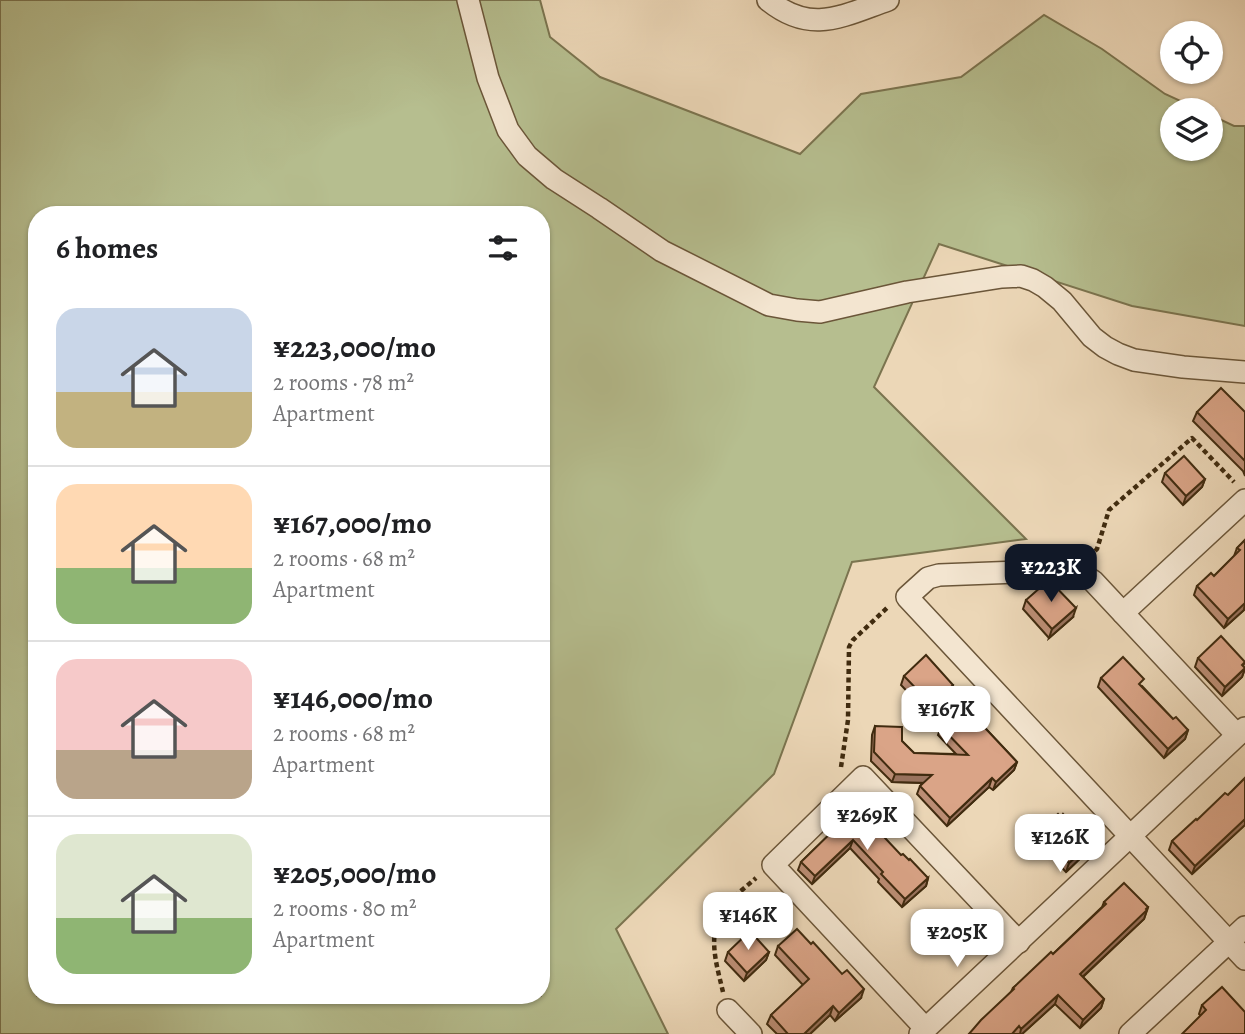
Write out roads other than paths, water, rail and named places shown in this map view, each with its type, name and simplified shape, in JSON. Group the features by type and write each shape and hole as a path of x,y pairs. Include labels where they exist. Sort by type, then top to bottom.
{"street":[{"path":"468,0 488,78 509,130 527,156 554,179 662,251 769,305 820,312 907,292 1021,276 1033,279 1045,287 1062,301 1093,337 1118,354 1134,360 1245,372"},
{"path":"768,0 778,8 808,20 835,18 888,0"},
{"path":"1124,613 1241,492"},
{"path":"1019,942 863,777 773,865 922,1031 1019,942 1130,838 1241,732 1093,581 1080,572 1067,570 939,575 928,578 906,597 1130,838 1237,934 1245,959"},
{"path":"1130,1034 1237,934"},
{"path":"728,1010 751,1034"}]}
